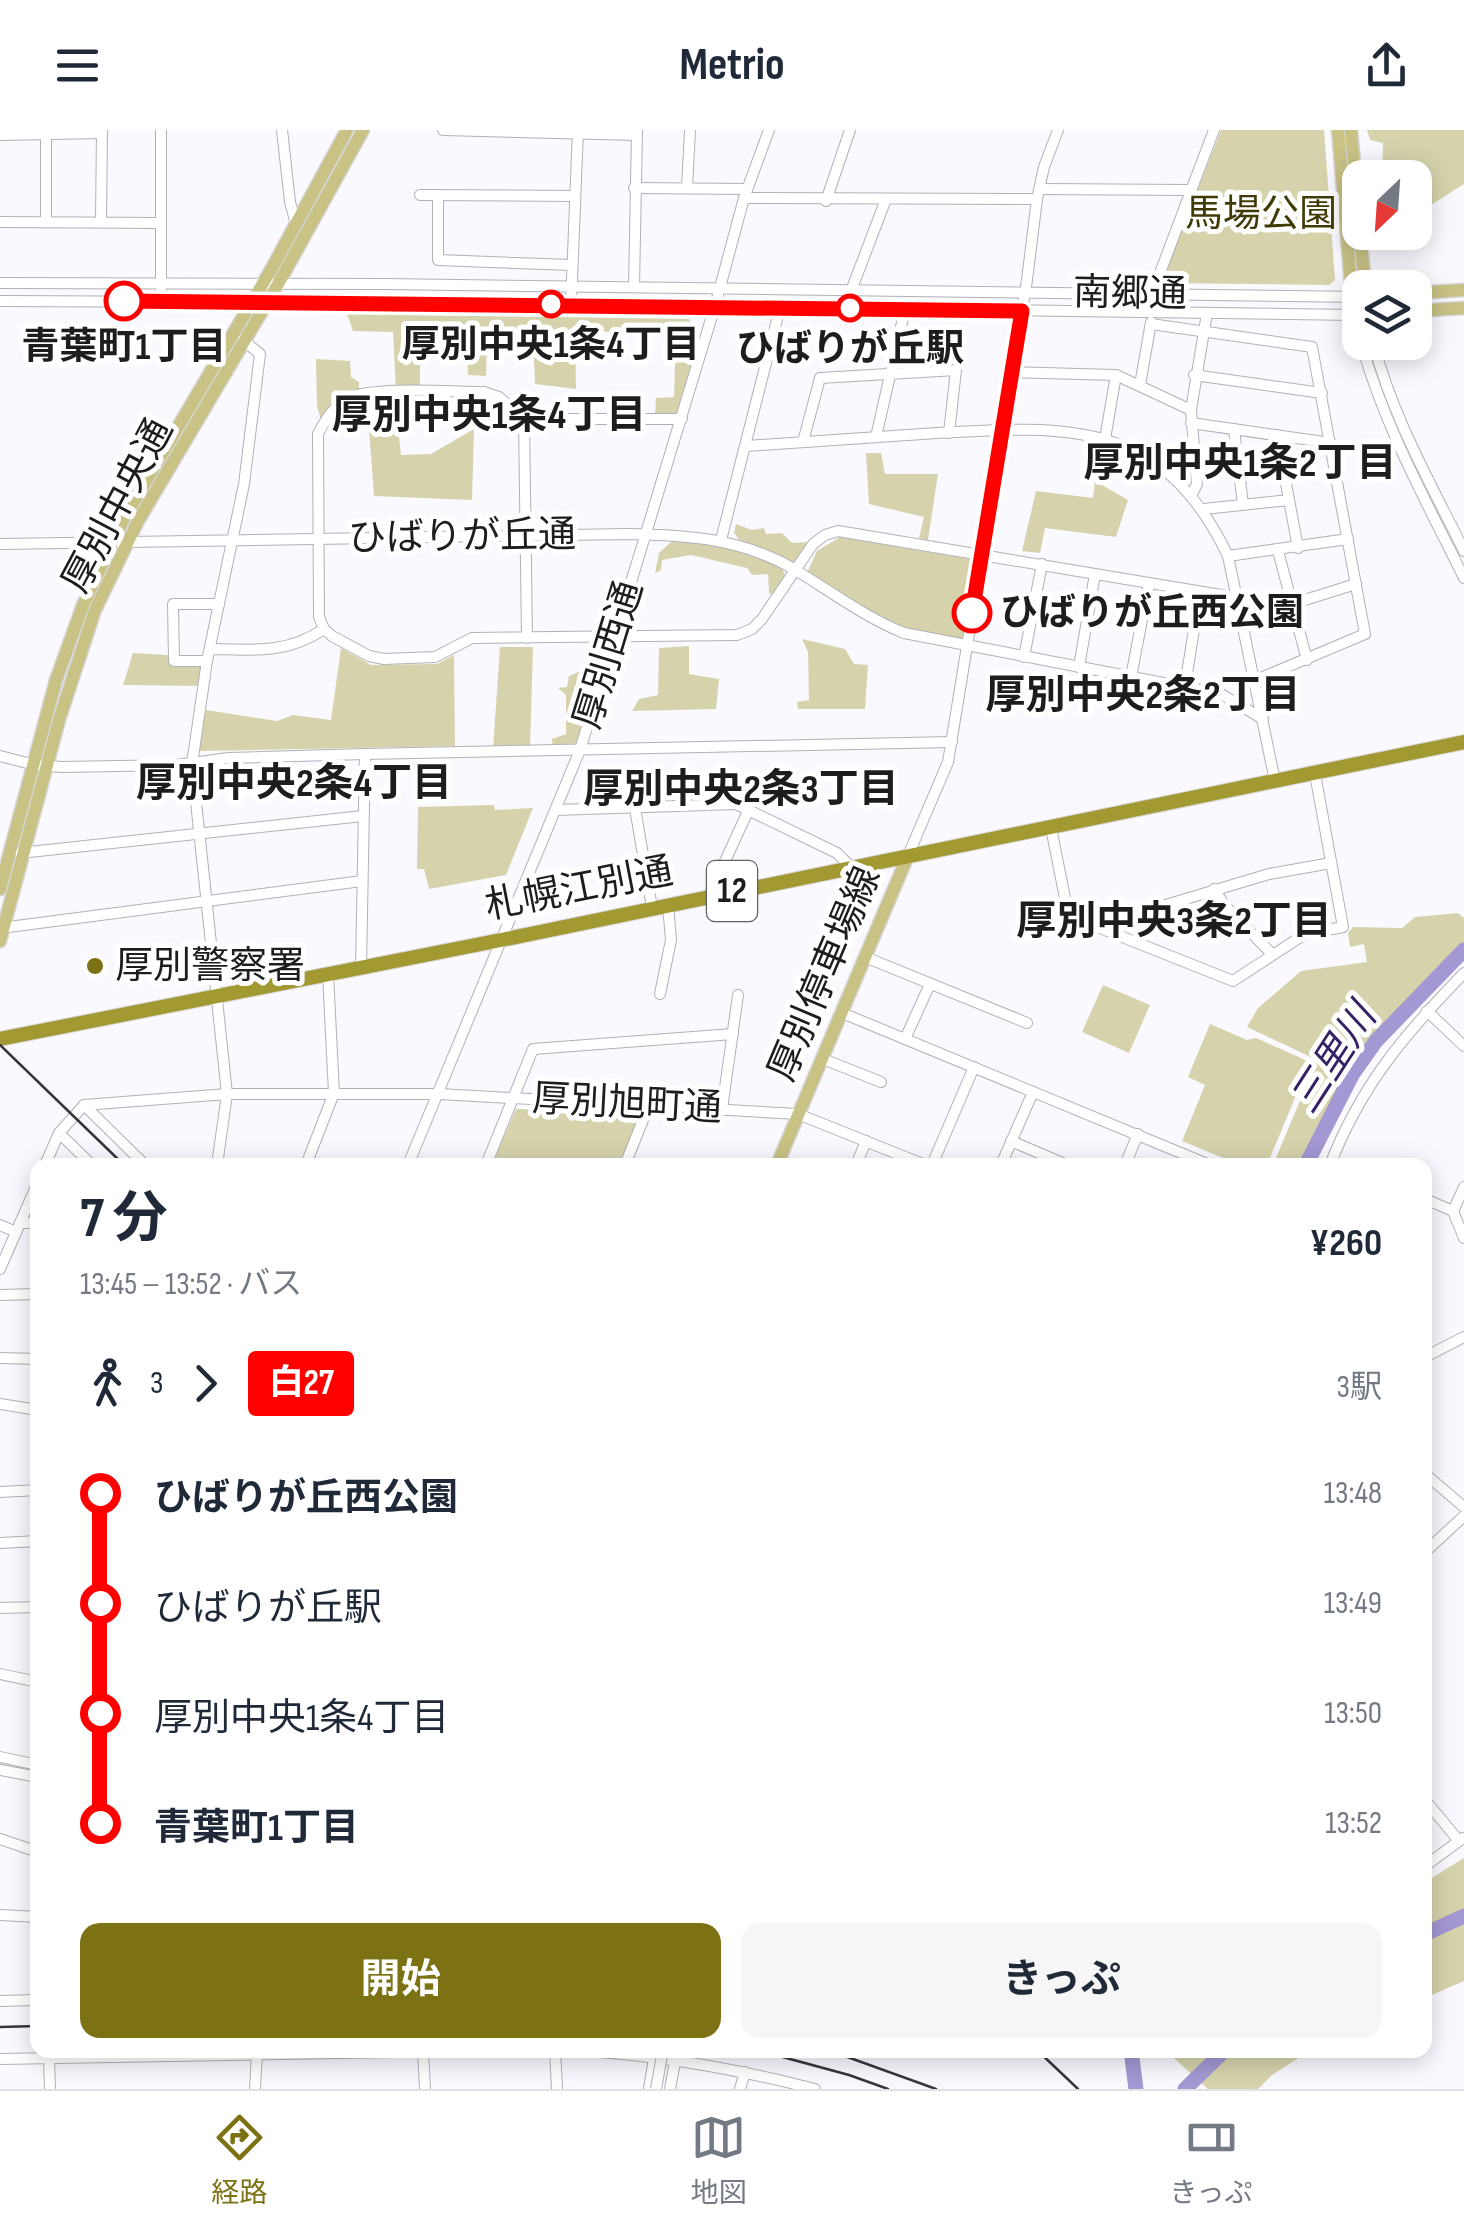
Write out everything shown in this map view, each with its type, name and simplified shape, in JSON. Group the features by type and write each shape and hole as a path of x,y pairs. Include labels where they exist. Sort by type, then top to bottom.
{"highway":[{"name":"札幌江別通","path":"0,1039 1464,742"}],"main road":[{"name":"厚別中央通","path":"1,932 16,853 74,626 112,544 347,130"},
{"name":"厚別中央通","path":"40,766 86,631 127,543 363,130"},
{"path":"1338,130 1353,270"},
{"path":"1350,130 1363,270"},
{"path":"1432,292 1464,290"},
{"path":"1432,310 1464,308"},
{"name":"厚別中央通","path":"0,889 16,853"},
{"name":"厚別停車場線","path":"780,1158 907,858"}],"street":[{"path":"161,130 161,300"},
{"path":"282,130 296,224"},
{"path":"443,130 637,133 634,287"},
{"path":"686,188 690,130"},
{"name":"厚別西通","path":"411,1158 580,750 682,419 746,194 769,130"},
{"path":"826,201 850,130"},
{"path":"907,858 948,762 1038,194 1058,130"},
{"path":"1152,294 1214,130"},
{"path":"571,304 578,131"},
{"path":"0,135 102,132 101,222"},
{"path":"46,134 46,222"},
{"path":"634,188 686,188 826,201 1190,190"},
{"path":"420,195 575,196"},
{"path":"438,195 438,260 571,265"},
{"path":"851,291 886,199"},
{"path":"0,222 160,222"},
{"name":"南郷通","path":"0,283 1342,297"},
{"name":"南郷通","path":"0,301 715,306 1022,311 1151,318 1207,313 1342,315"},
{"path":"721,540 780,308"},
{"path":"876,437 905,309"},
{"path":"1192,494 1197,484 1191,410 1207,313"},
{"path":"1140,384 1151,318 1312,347 1365,634 1256,680"},
{"path":"218,1158 227,1094 192,764 209,655 244,484 260,354 243,340"},
{"path":"1367,360 1382,409 1464,551"},
{"path":"1378,360 1403,432 1456,539 1464,578"},
{"path":"803,442 820,378 956,370 948,432"},
{"path":"1010,372 1116,375 1191,410"},
{"path":"1105,438 1116,375"},
{"path":"1194,375 1322,392"},
{"path":"682,419 524,420 499,396 484,392 369,393 347,398 325,420 318,434 319,617 324,629 369,656 384,659 434,657 472,638 744,633 762,619 818,539 838,531 1239,598"},
{"path":"524,420 526,638"},
{"path":"1192,423 1331,442"},
{"path":"746,446 1002,428 1051,429 1105,438 1147,457 1192,494 1228,556 1275,781"},
{"path":"1234,429 1243,505"},
{"path":"1277,435 1298,548"},
{"path":"1204,510 1288,500"},
{"name":"ひばりが丘通","path":"0,544 647,534 721,540 796,570 876,622 904,634 1221,694 1263,719"},
{"path":"1228,556 1348,539"},
{"path":"1278,551 1306,660"},
{"path":"1024,657 1042,564"},
{"path":"1080,667 1095,574"},
{"path":"1131,676 1150,583"},
{"path":"1292,604 1356,584"},
{"path":"1185,686 1200,592"},
{"path":"219,604 173,604 174,661 285,648 306,642 324,629"},
{"path":"0,756 40,766 192,764 228,758 365,754 952,742"},
{"path":"360,966 365,754"},
{"path":"1095,926 1232,981 1305,934 1343,927 1314,774"},
{"path":"555,810 736,804 837,853 852,869"},
{"path":"635,808 652,908"},
{"path":"710,896 749,809"},
{"path":"16,853 364,816"},
{"path":"1050,828 1072,933 1214,890 1331,863"},
{"path":"1,932 362,880"},
{"path":"1214,890 1272,954"},
{"path":"660,994 671,940 668,905"},
{"path":"865,957 1027,1023"},
{"path":"1337,1158 1349,1118 1378,1070 1464,973"},
{"path":"309,1158 334,1093 328,974"},
{"path":"905,1039 930,984"},
{"path":"722,1110 738,995"},
{"path":"1427,1011 1464,1046"},
{"path":"842,1012 1194,1158"},
{"path":"489,1158 533,1048 733,1034"},
{"path":"822,1058 880,1082"},
{"path":"932,1158 974,1067"},
{"path":"1004,1158 1033,1092"},
{"name":"厚別旭町通","path":"84,1105 227,1094 439,1094 798,1114 911,1158"},
{"path":"48,1158 59,1133 84,1105 137,1158"},
{"path":"628,1158 650,1106"},
{"path":"59,1133 85,1158"},
{"path":"1128,1158 1138,1134"},
{"path":"859,1158 866,1141"},
{"path":"1012,1141 1051,1158"},
{"path":"1453,1211 1464,1187"},
{"path":"0,1268 30,1200"},
{"path":"1432,1203 1453,1211 1464,1238"},
{"path":"0,1225 30,1225"},
{"path":"0,1295 30,1294"},
{"path":"1432,1354 1464,1338"},
{"path":"0,1358 30,1359"},
{"path":"0,1404 30,1409"},
{"path":"1432,1480 1464,1507"},
{"path":"0,1492 30,1490"},
{"path":"1432,1546 1464,1516"},
{"path":"0,1543 30,1541"},
{"path":"0,1608 30,1606"},
{"path":"0,1674 30,1680"},
{"path":"0,1757 30,1763"},
{"path":"0,1770 30,1776"},
{"path":"1432,1808 1461,1840 1432,1861"},
{"path":"0,1840 30,1849"},
{"path":"0,1916 30,1917"},
{"path":"0,2001 30,2000"},
{"path":"0,2059 49,2058 50,2089"},
{"path":"255,2089 257,2058"},
{"path":"423,2058 425,2089"},
{"path":"555,2058 556,2089"},
{"path":"648,2089 658,2058"},
{"path":"656,2089 659,2058"},
{"path":"666,2058 815,2089"},
{"path":"670,2089 674,2062"},
{"path":"740,2089 745,2072"}],"green space":[{"name":"馬場公園","path":"1221,130 1324,130 1335,280 1330,285 1166,283 1163,278"},
{"path":"1367,130 1464,130 1464,184 1432,204 1432,160 1382,160 1383,143 1370,140"},
{"path":"347,314 689,319 701,337 679,416 655,416 656,398 674,397 676,331 575,332 576,389 535,384 533,336 558,337 511,328 487,331 486,376 468,375 466,331 420,331 420,391 396,390 393,332 353,331"},
{"path":"316,359 350,361 351,377 359,382 359,392 321,420 317,406"},
{"path":"398,428 401,455 431,454 474,429 472,500 374,496 369,429"},
{"path":"866,453 881,453 885,474 938,474 928,540 919,538 924,517 869,504"},
{"path":"1095,481 1128,500 1116,537 1045,528 1040,553 1022,551 1036,491 1093,498"},
{"path":"736,524 752,530 764,528 766,534 782,533 792,543 812,542 795,567 743,545 734,533"},
{"name":"ひばりが丘西公園","path":"840,537 975,560 963,641 906,632 807,573 817,551"},
{"path":"672,541 715,545 755,556 782,567 787,582 774,595 769,593 768,574 752,575 747,568 691,555 662,560 661,570 655,573 659,553"},
{"path":"802,639 845,649 854,664 868,665 865,709 798,709 797,702 809,700 808,652"},
{"path":"689,646 689,674 719,679 716,709 632,711 639,699 658,695 659,648"},
{"path":"500,647 533,647 530,749 493,749"},
{"path":"341,648 371,665 437,664 454,655 455,746 200,751 206,710 277,721 293,715 331,720"},
{"path":"593,648 600,649 604,660 577,741 571,747 553,751 552,739 566,734 566,695 558,688 567,687 569,676 585,669"},
{"path":"133,653 167,655 174,664 204,663 200,686 123,685"},
{"path":"494,805 495,810 533,808 506,875 429,889 424,869 417,869 418,807"},
{"path":"1458,913 1464,918 1464,946 1352,1074 1306,1158 1276,1158 1317,1060 1247,1027 1258,1008 1301,971 1367,962 1364,944 1350,947 1348,933 1353,927 1402,928 1415,917"},
{"path":"1103,985 1150,1005 1129,1053 1082,1032"},
{"path":"1210,1024 1247,1040 1256,1038 1310,1062 1270,1158 1223,1158 1182,1141 1205,1085 1188,1077"},
{"path":"516,1109 642,1112 624,1158 495,1158"},
{"path":"1464,1858 1464,1981 1432,1995 1432,1878"},
{"path":"1174,2058 1299,2058 1258,2089 1208,2089"}],"waterway":[{"name":"三里川","path":"1310,1158 1352,1075 1376,1041 1464,950"},
{"path":"1432,1931 1464,1916"},
{"name":"三里川","path":"1132,2058 1136,2089"},
{"path":"1185,2089 1217,2058"}],"railway":[{"path":"0,1045 117,1158"},
{"path":"0,2027 30,2026"},
{"path":"786,2058 888,2089"},
{"path":"850,2058 936,2089"},
{"path":"1045,2058 1078,2089"}],"bus line":[{"name":"白27","path":"124,301 1022,311 972,613"}],"place":[{"name":"青葉町1丁目","path":"124,301"},
{"name":"厚別中央1条4丁目","path":"551,304"},
{"name":"ひばりが丘駅","path":"850,308"},
{"name":"ひばりが丘西公園","path":"972,613"},
{"name":"厚別警察署","path":"95,966"}],"district":[{"name":"厚別中央1条4丁目","path":"489,416"},
{"name":"厚別中央1条2丁目","path":"1240,464"},
{"name":"厚別中央2条2丁目","path":"1143,696"},
{"name":"厚別中央2条4丁目","path":"294,784"},
{"name":"厚別中央2条3丁目","path":"741,790"},
{"name":"厚別中央3条2丁目","path":"1174,922"}]}
